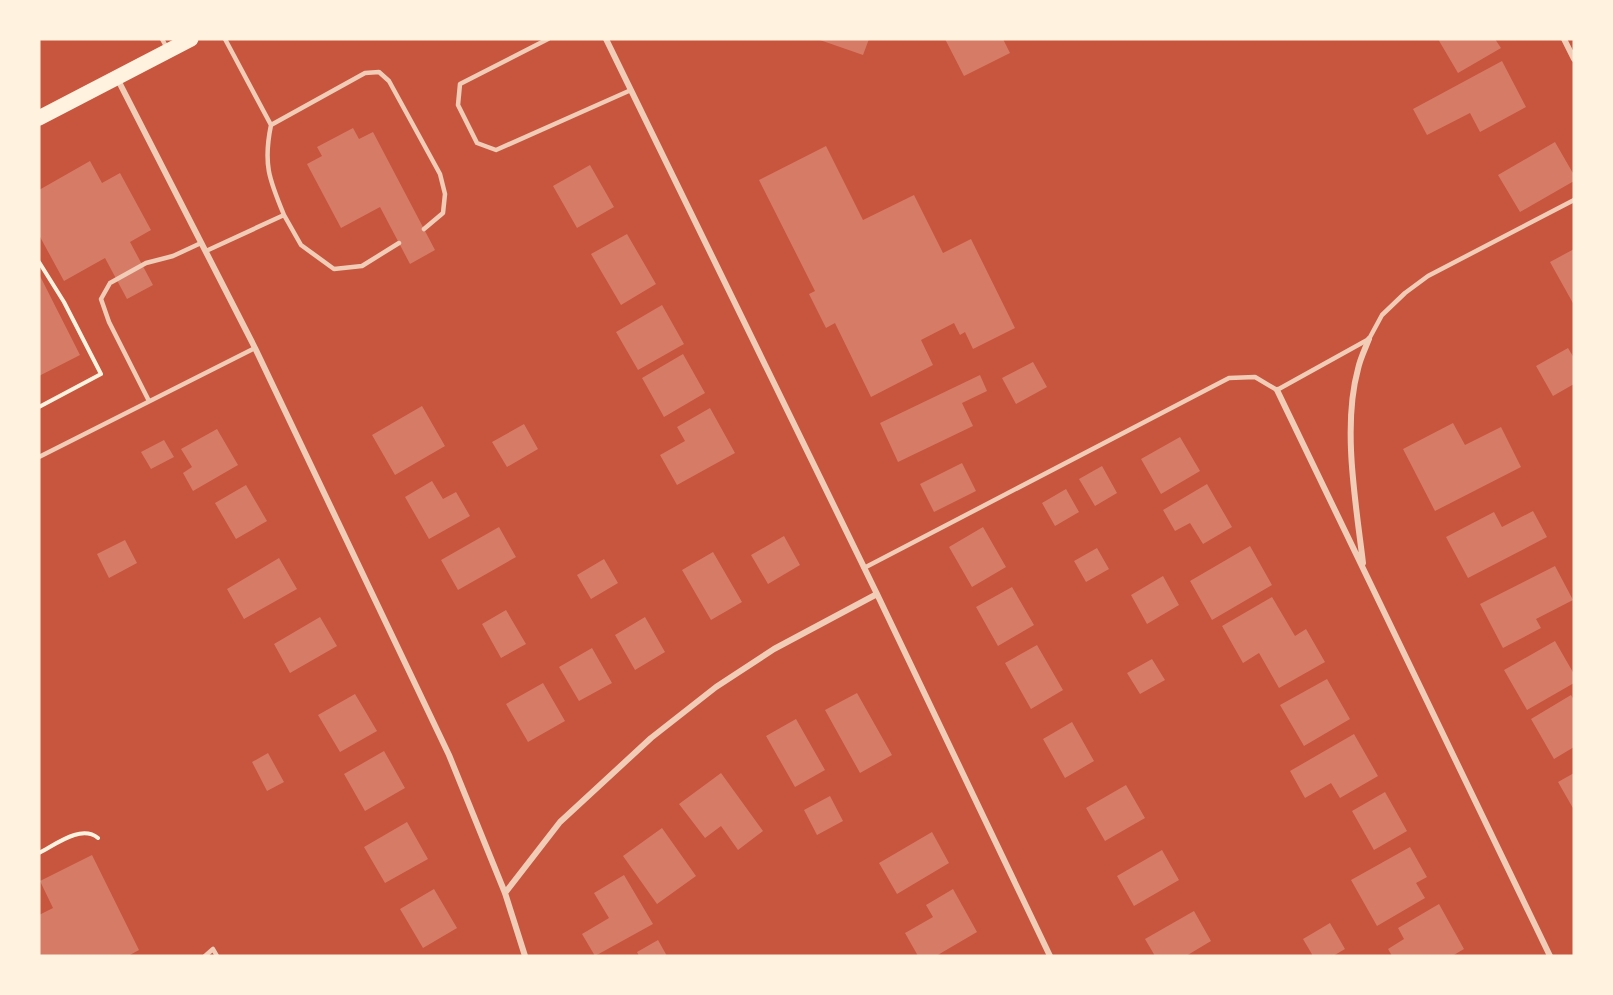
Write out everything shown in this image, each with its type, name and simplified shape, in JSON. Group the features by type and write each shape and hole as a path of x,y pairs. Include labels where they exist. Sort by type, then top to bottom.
{"main road":[{"path":"39,118 116,77 165,45 191,39"}],"street":[{"path":"606,39 877,594 1050,956"},
{"path":"1564,39 1574,59"},
{"path":"116,77 255,348 449,755 505,892 525,956"},
{"path":"1364,569 1353,484 1351,414 1357,370 1369,339"},
{"path":"1277,390 1550,956"},
{"path":"505,892 560,822 651,738 717,687 774,649 877,594"}],"lane":[{"path":"225,39 271,125 266,148 269,179 284,215 301,245 334,269 362,266 399,243"},
{"path":"548,39 460,84 458,105 477,143 496,150 631,90"},
{"path":"271,125 365,73 379,72 389,81 440,174 445,194 443,213 424,229"},
{"path":"864,568 1229,378 1255,377 1277,390 1369,339 1382,315 1405,293 1428,276 1574,200"},
{"path":"206,251 284,215"},
{"path":"148,401 100,299 110,283 146,263 173,256 201,243"},
{"path":"39,457 255,348"},
{"path":"205,956 213,949 217,956"}],"path":[{"path":"39,262 64,302 101,374 39,407"},
{"path":"39,853 81,832 92,833 98,838"}],"building":[{"path":"817,39 869,39 863,55"},
{"path":"945,39 1003,39 1010,53 964,76"},
{"path":"1438,39 1495,39 1501,48 1458,73"},
{"path":"1502,61 1526,107 1480,132 1470,113 1427,135 1413,109"},
{"path":"353,128 359,139 373,132 435,250 410,264 380,207 341,228 307,164 322,156 317,147"},
{"path":"1555,142 1574,175 1574,181 1520,212 1498,175"},
{"path":"826,146 863,220 914,195 943,253 971,239 1015,328 973,349 965,332 960,335 954,323 921,340 933,365 871,397 835,323 826,328 809,294 815,291 759,180"},
{"path":"90,161 102,183 120,173 151,230 130,242 153,285 127,299 105,258 64,281 39,235 39,190"},
{"path":"590,165 614,207 577,228 553,186"},
{"path":"627,234 656,284 621,305 591,254"},
{"path":"1574,249 1574,305 1550,262"},
{"path":"39,274 80,355 39,376"},
{"path":"662,305 684,344 638,370 616,332"},
{"path":"1568,348 1574,358 1574,384 1553,396 1536,366"},
{"path":"683,354 705,393 664,417 642,378"},
{"path":"1033,362 1047,387 1016,404 1002,378"},
{"path":"980,375 987,391 962,403 973,426 898,462 880,423"},
{"path":"422,406 445,446 395,475 372,435"},
{"path":"710,408 735,453 677,485 660,455 685,441 677,427"},
{"path":"1453,423 1465,445 1501,427 1521,467 1435,511 1403,449"},
{"path":"524,424 538,449 507,467 492,442"},
{"path":"217,429 238,465 193,491 183,473 192,467 181,449"},
{"path":"1180,437 1200,471 1161,494 1141,459"},
{"path":"164,440 174,457 151,469 141,452"},
{"path":"962,463 976,491 934,512 920,484"},
{"path":"1102,466 1117,493 1095,506 1079,479"},
{"path":"432,481 443,499 456,492 470,516 429,539 405,497"},
{"path":"1207,484 1232,527 1203,544 1190,523 1175,531 1163,510"},
{"path":"246,485 267,521 236,539 215,503"},
{"path":"1066,489 1079,512 1055,526 1042,503"},
{"path":"1533,511 1547,537 1468,578 1446,537 1494,512 1502,527"},
{"path":"499,527 516,557 458,590 441,560"},
{"path":"983,527 1006,567 972,587 949,547"},
{"path":"784,536 800,565 768,584 751,555"},
{"path":"125,540 137,563 109,578 97,554"},
{"path":"1250,546 1272,585 1212,620 1190,581"},
{"path":"1097,548 1109,569 1086,582 1074,561"},
{"path":"713,552 742,602 711,620 682,570"},
{"path":"279,558 297,589 244,619 227,589"},
{"path":"604,559 618,583 591,599 577,575"},
{"path":"1555,566 1573,600 1536,619 1541,628 1503,648 1480,604"},
{"path":"1163,576 1179,605 1147,624 1131,595"},
{"path":"1012,587 1034,625 998,646 976,607"},
{"path":"1272,597 1295,636 1306,629 1325,662 1279,688 1259,653 1243,663 1222,626"},
{"path":"506,610 526,644 501,658 482,624"},
{"path":"320,617 337,646 290,673 274,644"},
{"path":"645,617 665,652 635,670 615,635"},
{"path":"1555,641 1574,674 1574,683 1527,710 1504,670"},
{"path":"1037,645 1063,690 1031,709 1005,663"},
{"path":"592,648 612,683 579,701 559,667"},
{"path":"1152,659 1165,680 1140,694 1127,673"},
{"path":"1327,679 1350,719 1304,746 1280,705"},
{"path":"543,683 565,721 528,742 506,704"},
{"path":"857,693 892,755 860,773 825,710"},
{"path":"355,694 377,731 340,752 318,715"},
{"path":"1571,695 1574,700 1574,747 1554,759 1531,719"},
{"path":"796,719 825,770 795,787 766,736"},
{"path":"1072,722 1094,761 1065,778 1043,739"},
{"path":"1354,734 1378,776 1340,798 1331,783 1305,798 1290,771"},
{"path":"384,751 405,788 365,811 344,774"},
{"path":"268,753 284,782 267,791 252,762"},
{"path":"721,773 763,831 738,850 721,826 705,838 679,804"},
{"path":"1574,773 1574,810 1558,782"},
{"path":"1126,785 1145,818 1105,841 1086,808"},
{"path":"1385,792 1407,831 1374,850 1352,811"},
{"path":"830,796 843,821 817,835 804,810"},
{"path":"407,822 428,859 385,883 364,847"},
{"path":"662,828 696,876 657,904 623,856"},
{"path":"932,832 949,863 897,894 879,863"},
{"path":"1410,847 1427,877 1416,883 1425,898 1377,926 1351,880"},
{"path":"1162,850 1179,880 1134,906 1117,876"},
{"path":"92,855 139,950 128,956 39,956 39,915 53,908 40,881"},
{"path":"624,875 653,924 595,956 582,934 609,918 594,893"},
{"path":"434,889 457,928 423,948 400,909"},
{"path":"953,889 977,932 936,956 918,956 905,933 933,917 926,905"},
{"path":"1439,904 1464,949 1452,956 1392,956 1388,949 1404,939 1398,928"},
{"path":"1194,911 1211,941 1186,956 1155,956 1145,939"},
{"path":"1330,923 1345,949 1333,956 1313,956 1303,939"},
{"path":"658,940 667,956 639,956 637,952"}]}
